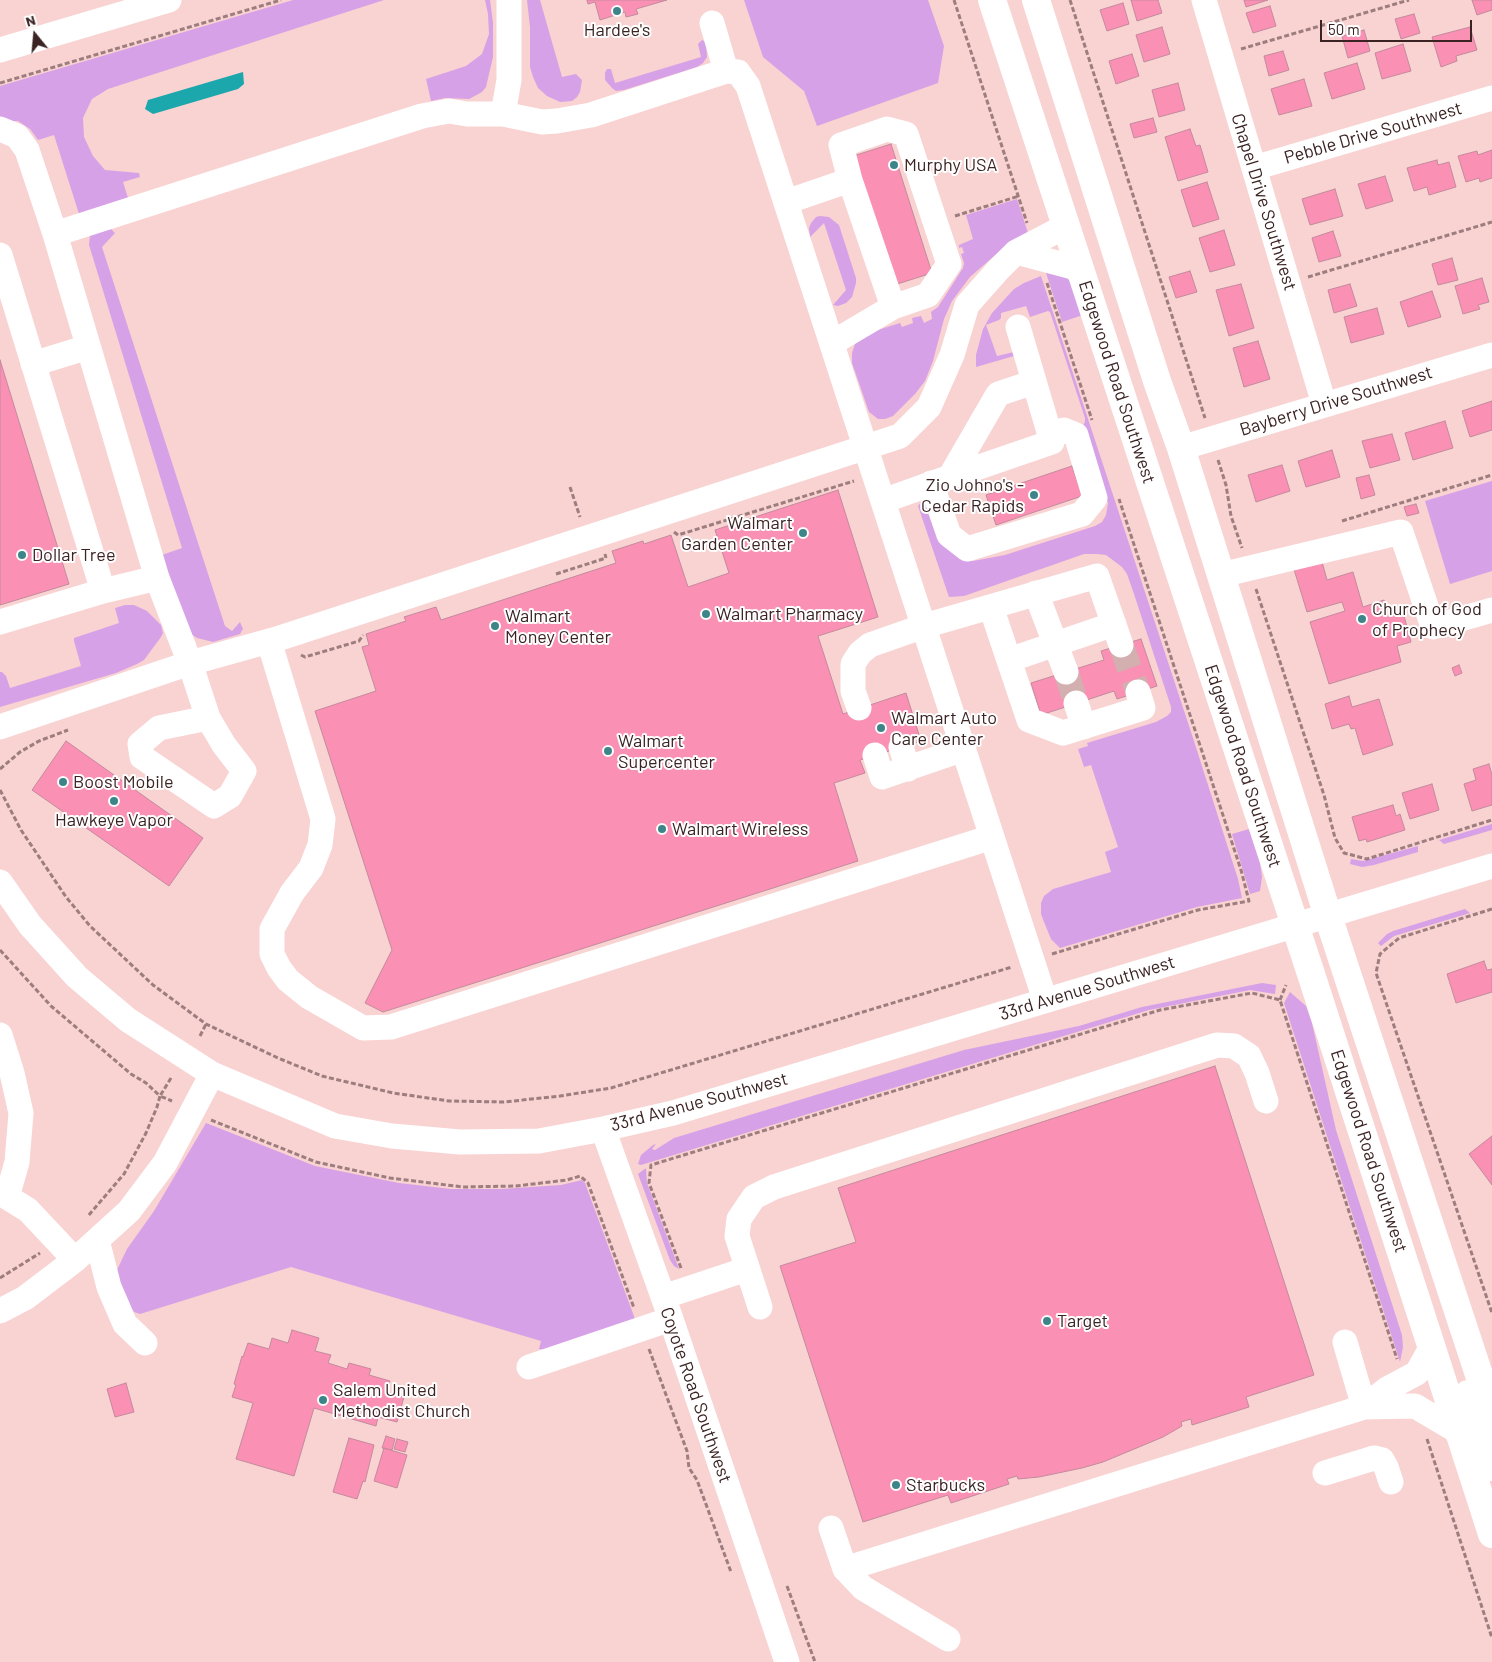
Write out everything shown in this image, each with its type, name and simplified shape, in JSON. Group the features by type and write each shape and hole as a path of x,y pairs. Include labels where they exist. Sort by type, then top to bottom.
{"main road":[{"name":"Edgewood Road Southwest","path":"992,0 1296,926 1492,1534"},
{"name":"Edgewood Road Southwest","path":"1036,0 1181,448 1328,916 1492,1414"},
{"path":"1066,226 1093,237 1132,356 1158,380"},
{"path":"1435,1355 1452,1362 1462,1374 1492,1467"}],"street":[{"path":"0,50 169,0"},
{"path":"503,114 509,80 509,0"},
{"name":"Chapel Drive Southwest","path":"1204,0 1324,404"},
{"path":"712,23 726,71"},
{"path":"55,234 422,116 449,111 467,114 503,114 542,122 591,116 726,71 738,72 748,86 1045,1000"},
{"name":"Pebble Drive Southwest","path":"1254,168 1492,98"},
{"path":"0,129 17,136 27,150 55,234 156,578 190,663 208,718"},
{"path":"832,343 893,307 928,295 950,264 906,134 887,129 841,145 850,180 893,307"},
{"path":"786,202 850,180"},
{"path":"0,727 190,663 269,641 900,436 929,407 952,355 967,304 998,270 1066,226"},
{"path":"1030,251 1080,269"},
{"path":"0,255 104,591"},
{"path":"883,501 1052,442 1018,327"},
{"path":"34,364 88,347"},
{"name":"Bayberry Drive Southwest","path":"1181,448 1492,355"},
{"path":"1034,382 998,394 940,480 949,535 966,549 1082,514 1095,498 1076,435 1064,430 1050,434"},
{"path":"1221,575 1248,567 1401,532 1433,627 1492,610"},
{"path":"859,708 853,691 853,664 860,653 870,645 924,626 1097,576 1118,635 1056,644 1009,660"},
{"path":"0,622 104,591 156,578"},
{"path":"1036,594 1066,672"},
{"path":"990,607 1029,720 1063,733 1143,708 1138,692"},
{"path":"269,641 323,819 320,845 311,868 292,894 272,928 272,954 283,974 308,997 363,1028 391,1027 992,837"},
{"path":"1076,703 1084,727"},
{"path":"879,766 904,758 964,749"},
{"name":"33rd Avenue Southwest","path":"0,882 30,925 76,977 128,1020 212,1074 335,1126 392,1136 460,1142 539,1141 673,1113 1492,866"},
{"path":"0,1035 12,1073 21,1113 17,1162 4,1194 28,1210 74,1260"},
{"path":"760,1307 737,1236 740,1219 754,1197 774,1187 1217,1045 1234,1046 1248,1056 1257,1073 1266,1101"},
{"path":"0,1311 24,1298 74,1260 129,1211 165,1163 212,1074"},
{"name":"Coyote Road Southwest","path":"603,1129 667,1308 787,1662"},
{"path":"97,1240 109,1287 125,1324 145,1343"},
{"path":"529,1367 642,1329 688,1289 747,1269"},
{"path":"1345,1342 1364,1407"},
{"path":"1364,1407 1387,1389 1417,1373 1435,1355"},
{"path":"845,1570 1364,1407 1413,1406 1440,1419 1459,1432"},
{"path":"1325,1472 1374,1458 1382,1460 1391,1482"},
{"path":"831,1528 845,1570 863,1588 948,1639"}],"path":[{"path":"0,83 281,0"},
{"path":"954,0 1019,196 1030,251 1094,425"},
{"path":"1070,0 1212,438 1226,485 1231,516 1324,795 1335,838 1344,853 1367,859 1492,820"},
{"path":"1220,56 1408,0"},
{"path":"936,222 1019,196"},
{"path":"1288,283 1492,222"},
{"path":"1335,523 1492,475"},
{"path":"0,790 21,830 44,866 66,898 90,926 153,985 206,1024 278,1058 322,1076 393,1093 449,1101 504,1102 611,1088 1198,910 1248,901 1241,870 1116,491"},
{"path":"0,769 20,752 39,741 71,729"},
{"path":"1492,909 1399,938 1380,954 1376,973 1492,1313"},
{"path":"0,950 51,1006 131,1074 146,1083 160,1096 174,1102"},
{"path":"1286,985 1280,1000 1404,1380"},
{"path":"688,1289 649,1183 651,1165 1160,1010 1252,993 1280,1000"},
{"path":"200,1036 206,1024"},
{"path":"86,1218 124,1174 158,1107 160,1096 171,1078"},
{"path":"211,1120 316,1162 390,1178 463,1187 516,1186 567,1180 580,1176 588,1183 687,1451 689,1468 697,1480 734,1580"},
{"path":"0,1278 57,1241"},
{"path":"1413,1406 1427,1440 1492,1638"},
{"path":"784,1578 815,1662"}],"shaded area":[{"path":"293,0 384,0 108,89 92,99 83,118 84,137 93,156 105,170 139,173 140,177 123,182 128,198 79,214 54,135 38,140 30,129 18,121 0,121 0,86"},
{"path":"485,0 490,0 493,23 493,57 486,87 482,92 469,99 445,98 431,101 426,79 466,66 482,54 489,34"},
{"path":"527,0 540,0 562,77 576,74 582,80 580,92 572,101 560,102 547,96 538,88 533,77 530,67 530,27"},
{"path":"744,0 928,0 944,46 938,83 817,126 804,91 763,57"},
{"path":"702,40 706,42 707,57 697,67 624,90 616,91 605,80 607,69 611,69 615,83 701,57 698,44"},
{"path":"1017,199 1028,233 1001,250 970,277 952,301 944,319 933,361 925,381 893,416 878,419 869,412 852,363 852,353 855,344 868,333 900,323 902,327 913,323 912,318 921,316 924,323 932,319 931,312 938,307 963,268 964,263 961,254 964,253 962,247 959,248 959,245 973,239 966,215"},
{"path":"816,217 829,217 839,225 856,278 852,297 846,303 838,306 833,305 846,290 824,223 810,237 809,228 811,223"},
{"path":"110,228 115,233 102,247 225,626 232,631 240,622 243,629 240,634 213,642 197,638 191,634 162,555 182,548 89,245 90,235"},
{"path":"1046,273 1064,275 1071,282 1083,315 1062,322"},
{"path":"1041,276 1193,738 1238,879 1242,898 1197,907 1060,948 1051,939 1041,914 1041,903 1044,896 1053,889 1111,872 1105,852 1118,847 1091,765 1084,767 1078,749 1088,746 1087,743 1156,722 1171,712 1171,707 1127,574 1122,567 1106,555 1084,554 964,596 949,597 918,506 921,502 926,503 966,561 1005,555 1095,526 1102,522 1106,515 1108,503 1082,427 1085,418 1050,312 1030,317 1026,306 1001,313 999,320 986,325 997,356 1014,352 1014,356 976,367 976,355 983,329 992,313 1014,289"},
{"path":"1492,481 1492,571 1450,584 1425,501"},
{"path":"134,605 147,611 161,625 163,633 144,660 116,673 0,707 0,672 6,676 10,688 81,666 74,638 119,623 115,608"},
{"path":"1492,824 1492,830 1444,844 1439,840"},
{"path":"1249,829 1260,862 1262,877 1260,891 1250,894 1232,834"},
{"path":"1418,846 1418,852 1374,865 1362,867 1350,864 1351,859 1363,861"},
{"path":"1465,909 1470,913 1394,936 1381,946 1378,943 1393,931"},
{"path":"1262,983 1276,985 1275,994 1250,990 1149,1010 641,1165 638,1164 641,1155 653,1145 656,1144 652,1149 655,1150 674,1138 964,1050 1079,1026 1142,1007"},
{"path":"1290,992 1306,1006 1312,1023 1336,1130 1402,1335 1403,1347 1400,1362 1284,1003"},
{"path":"206,1123 315,1166 399,1183 451,1189 501,1189 561,1185 582,1180 585,1183 635,1319 549,1351 539,1349 541,1341 291,1267 140,1314 134,1312 128,1306 116,1272 127,1249 154,1211"},
{"path":"646,1168 647,1183 679,1269 670,1260 638,1174"}],"water":[{"path":"243,72 244,84 238,89 153,114 145,109 148,100"}],"building":[{"name":"Hardee's","path":"587,0 667,0 636,9 638,14 626,17 625,12 600,20 595,2 588,4"},
{"path":"1131,0 1158,0 1162,13 1137,21"},
{"path":"1244,0 1268,0 1246,7"},
{"path":"1472,0 1492,0 1492,10 1477,15"},
{"path":"1123,3 1129,24 1107,31 1100,10"},
{"path":"1270,6 1276,26 1253,33 1246,13"},
{"path":"1414,14 1420,33 1401,39 1395,19"},
{"path":"1162,27 1170,54 1144,62 1136,35"},
{"path":"1470,27 1477,50 1456,56 1457,61 1441,67 1432,37"},
{"path":"1364,30 1370,51 1348,58 1342,36"},
{"path":"1403,44 1411,71 1382,79 1375,53"},
{"path":"1283,51 1289,70 1269,76 1264,56"},
{"path":"1132,54 1139,76 1116,84 1109,61"},
{"path":"1357,63 1365,89 1332,99 1324,73"},
{"path":"1304,79 1312,106 1279,115 1271,89"},
{"path":"1178,83 1185,110 1159,117 1152,90"},
{"path":"1153,118 1157,132 1134,138 1130,124"},
{"path":"1190,129 1196,146 1200,145 1208,172 1178,181 1165,137"},
{"path":"891,144 932,273 891,286 850,157"},
{"path":"1492,150 1492,178 1480,182 1479,178 1466,182 1458,156 1477,151 1478,155"},
{"path":"1437,160 1438,165 1449,162 1456,187 1429,195 1427,187 1414,191 1407,168"},
{"path":"1385,176 1393,201 1366,209 1358,184"},
{"path":"1207,182 1219,219 1193,227 1181,190"},
{"path":"1335,189 1343,216 1310,225 1302,199"},
{"path":"1224,230 1235,265 1210,272 1199,238"},
{"path":"1333,231 1341,256 1319,262 1312,238"},
{"path":"1452,258 1458,280 1438,285 1432,264"},
{"path":"1190,271 1197,292 1176,298 1169,277"},
{"path":"1482,278 1489,302 1478,305 1480,309 1463,314 1455,286"},
{"path":"1241,284 1254,328 1229,336 1216,290"},
{"path":"1350,284 1357,306 1334,313 1328,290"},
{"path":"1432,291 1441,317 1408,327 1400,302"},
{"path":"1377,308 1384,334 1351,343 1344,317"},
{"path":"1258,341 1270,379 1244,387 1233,348"},
{"path":"0,360 69,584 0,605"},
{"path":"1492,401 1492,430 1470,437 1462,411"},
{"path":"1445,421 1453,448 1413,460 1405,433"},
{"path":"1392,434 1400,460 1370,468 1362,441"},
{"path":"1332,450 1340,477 1306,487 1298,461"},
{"path":"1282,465 1290,491 1256,502 1248,475"},
{"name":"Zio Johno's - Cedar Rapids","path":"1072,466 1082,496 996,525 986,495"},
{"path":"1369,475 1375,495 1361,499 1356,478"},
{"name":"Walmart Supercenter","path":"838,490 878,617 818,636 843,714 906,693 921,741 860,760 865,773 834,783 858,861 383,1012 365,1003 392,950 315,711 376,691 362,647 369,645 366,634 406,621 404,617 436,607 441,620 616,563 612,551 643,541 644,544 671,535 688,587 729,573 715,530"},
{"path":"1416,504 1419,513 1407,516 1404,507"},
{"name":"Church of God of Prophecy","path":"1321,558 1327,580 1353,572 1363,607 1384,600 1389,616 1403,612 1411,642 1397,646 1401,662 1329,684 1310,622 1345,611 1342,602 1307,612 1293,566"},
{"path":"1141,639 1157,686 1117,699 1114,691 1041,715 1031,683 1104,660 1101,651"},
{"path":"1459,665 1462,673 1455,676 1452,668"},
{"path":"1349,696 1352,707 1379,699 1393,745 1363,755 1355,728 1351,729 1349,724 1332,729 1325,704"},
{"path":"66,741 203,838 169,886 32,790"},
{"path":"1489,764 1492,775 1492,805 1472,811 1464,784 1476,780 1473,769"},
{"path":"1432,784 1439,810 1410,819 1402,793"},
{"path":"1393,805 1396,816 1400,814 1405,830 1367,842 1366,839 1359,841 1352,817"},
{"path":"1484,961 1487,970 1492,969 1492,992 1456,1003 1447,974"},
{"name":"Target","path":"1215,1066 1314,1375 1246,1397 1249,1407 1192,1425 1191,1419 1181,1422 1182,1426 1163,1437 1103,1462 1039,1477 1018,1479 1017,1476 1007,1479 1009,1484 951,1503 948,1495 863,1522 780,1266 856,1242 838,1188"},
{"path":"1492,1136 1492,1185 1469,1154"},
{"name":"Salem United Methodist Church","path":"292,1330 319,1338 315,1351 331,1355 328,1363 347,1369 349,1363 371,1369 369,1375 390,1381 386,1392 404,1397 397,1422 378,1417 376,1426 314,1408 294,1476 236,1459 253,1403 232,1397 242,1356 248,1343 269,1349 272,1338 288,1343"},
{"path":"126,1383 134,1412 115,1417 107,1389"},
{"path":"386,1436 395,1439 392,1450 382,1448"},
{"path":"349,1438 374,1445 365,1482 363,1481 357,1499 333,1492"},
{"path":"397,1439 408,1442 405,1452 394,1449"},
{"path":"384,1448 407,1455 397,1488 374,1481"}],"tunnel":[{"path":"1121,645 1138,692"},
{"path":"1066,672 1076,703"}],"place":[{"name":"Hardee's","path":"617,11"},
{"name":"Murphy USA","path":"894,165"},
{"name":"Zio Johno's - Cedar Rapids","path":"1034,495"},
{"name":"Walmart Garden Center","path":"803,533"},
{"name":"Dollar Tree","path":"22,555"},
{"name":"Walmart Pharmacy","path":"706,614"},
{"name":"Church of God of Prophecy","path":"1362,619"},
{"name":"Walmart Money Center","path":"495,626"},
{"name":"Walmart Auto Care Center","path":"881,728"},
{"name":"Walmart Supercenter","path":"608,751"},
{"name":"Boost Mobile","path":"63,782"},
{"name":"Hawkeye Vapor","path":"114,801"},
{"name":"Walmart Wireless","path":"662,829"},
{"name":"Target","path":"1047,1321"},
{"name":"Salem United Methodist Church","path":"323,1400"},
{"name":"Starbucks","path":"896,1485"}]}
